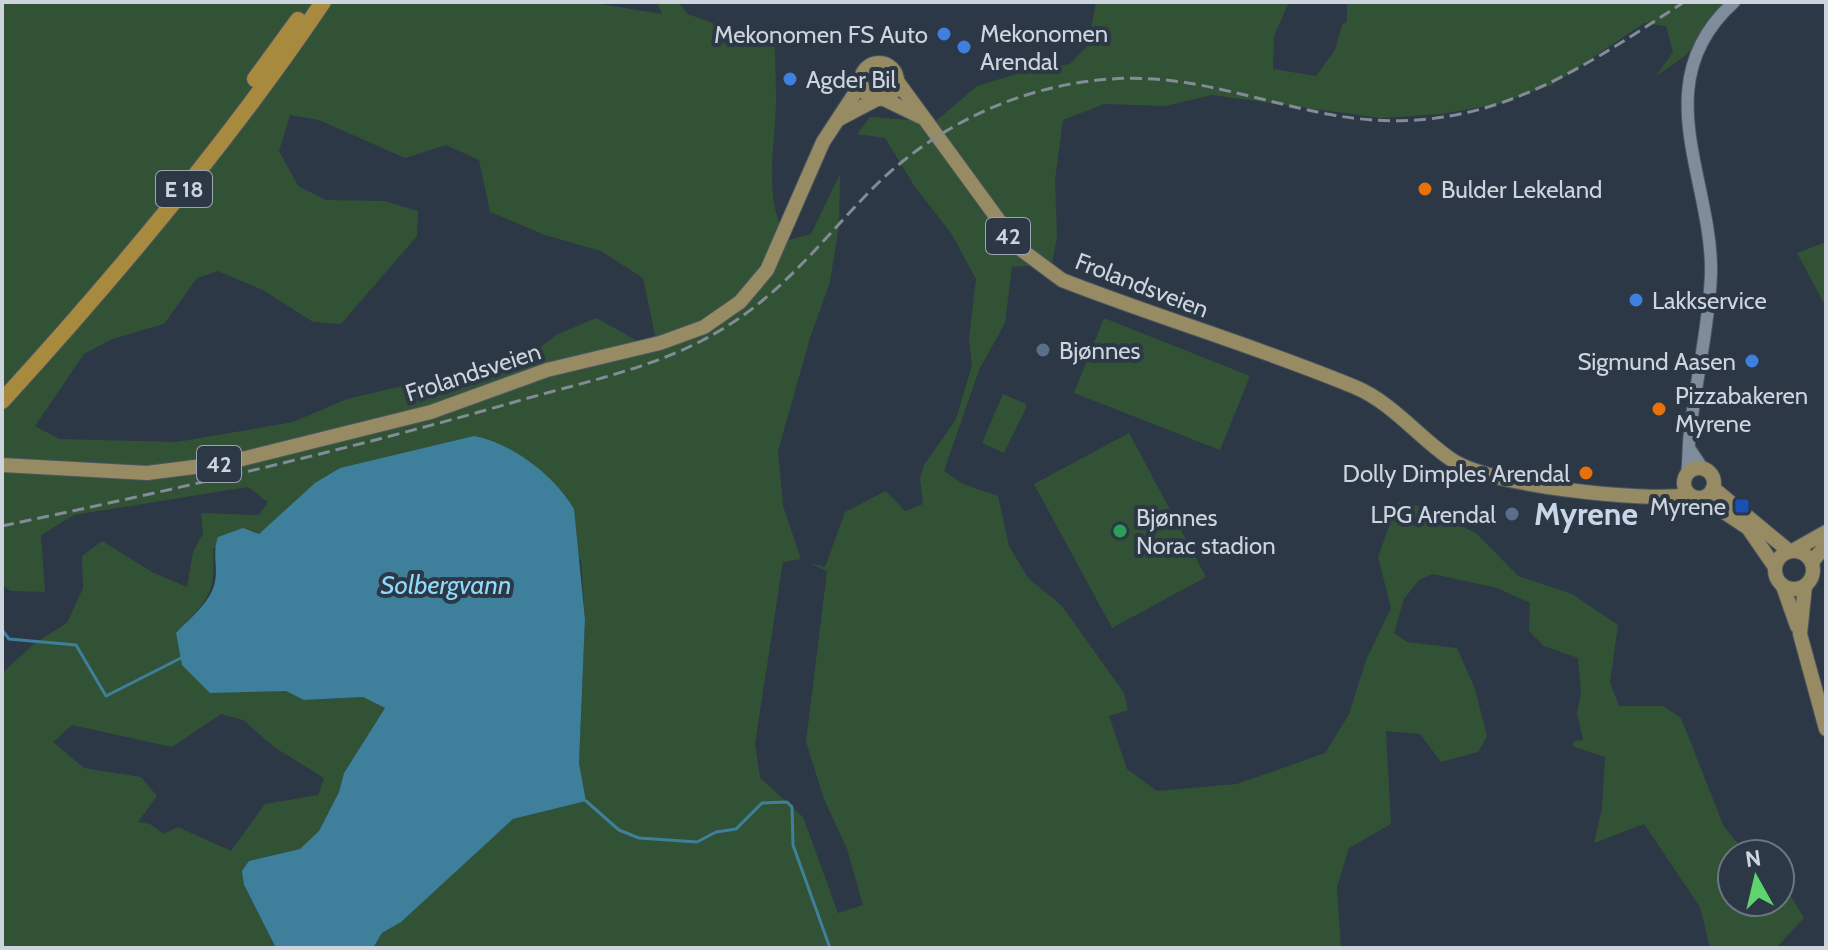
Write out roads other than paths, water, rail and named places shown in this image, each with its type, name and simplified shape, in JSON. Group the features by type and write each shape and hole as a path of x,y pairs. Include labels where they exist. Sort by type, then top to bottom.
{"highway":[{"name":"E 18","path":"2,401 188,171 311,2"},
{"name":"E 18","path":"2,390 99,294 194,176 323,2"}],"main road":[{"path":"1734,2 1714,19 1701,41 1689,91 1689,138 1694,173 1710,235 1711,275 1689,448 1696,488 1748,528 1775,567"},
{"name":"42","path":"880,99 867,95 861,84 865,71 876,64 891,68 897,81"},
{"path":"839,119 893,92 897,81"},
{"name":"Frolandsveien","path":"897,81 1005,231 1038,266 1062,280 1366,392 1449,458 1474,471 1510,481 1657,496 1696,488"},
{"name":"Frolandsveien","path":"2,465 147,473 226,463 431,412 547,370 686,335 721,317 740,302 767,270 823,142 861,84"},
{"name":"Frolandsveien","path":"880,99 921,118"},
{"path":"1689,448 1703,469 1712,476 1696,488"},
{"name":"42","path":"1696,488 1703,469"},
{"path":"1696,488 1791,551 1805,554 1812,562"},
{"path":"1826,532 1779,557 1775,567 1776,577 1783,586 1800,634 1826,729"},
{"path":"1783,586 1794,589 1805,586 1812,578 1812,562 1826,545"},
{"path":"1800,634 1805,586"}],"water":[{"name":"Solbergvann","path":"474,436 503,446 531,463 556,485 574,509 585,619 579,763 586,801 513,819 401,922 382,933 373,948 276,948 244,885 242,871 249,861 300,849 319,831 339,792 344,773 385,708 363,697 304,700 286,691 210,693 182,665 176,633 199,610 213,589 218,537 243,528 259,534 315,483 340,468"}],"waterway":[{"path":"2,630 9,639 76,645 106,696 181,658"},
{"path":"586,801 619,830 639,838 697,842 716,832 736,829 762,803 787,802 792,807 793,845 830,948"}],"railway":[{"path":"2,526 322,454 609,376 680,351 730,325 775,290 873,188 913,153 981,112 1031,94 1095,80 1163,80 1225,90 1327,114 1380,120 1428,119 1474,111 1517,97 1559,78 1600,56 1684,2"}],"place":[{"name":"Mekonomen FS Auto","path":"944,34"},
{"name":"Mekonomen Arendal","path":"964,47"},
{"name":"Agder Bil","path":"790,79"},
{"name":"Bulder Lekeland","path":"1425,189"},
{"name":"Lakkservice","path":"1636,300"},
{"name":"Bjønnes","path":"1043,350"},
{"name":"Sigmund Aasen","path":"1752,361"},
{"name":"Pizzabakeren Myrene","path":"1659,409"},
{"name":"Dolly Dimples Arendal","path":"1586,473"},
{"name":"Myrene","path":"1742,506"},
{"name":"LPG Arendal","path":"1512,514"},
{"name":"Bjønnes Norac stadion","path":"1120,531"}],"district":[{"name":"Myrene","path":"1586,513"}]}
